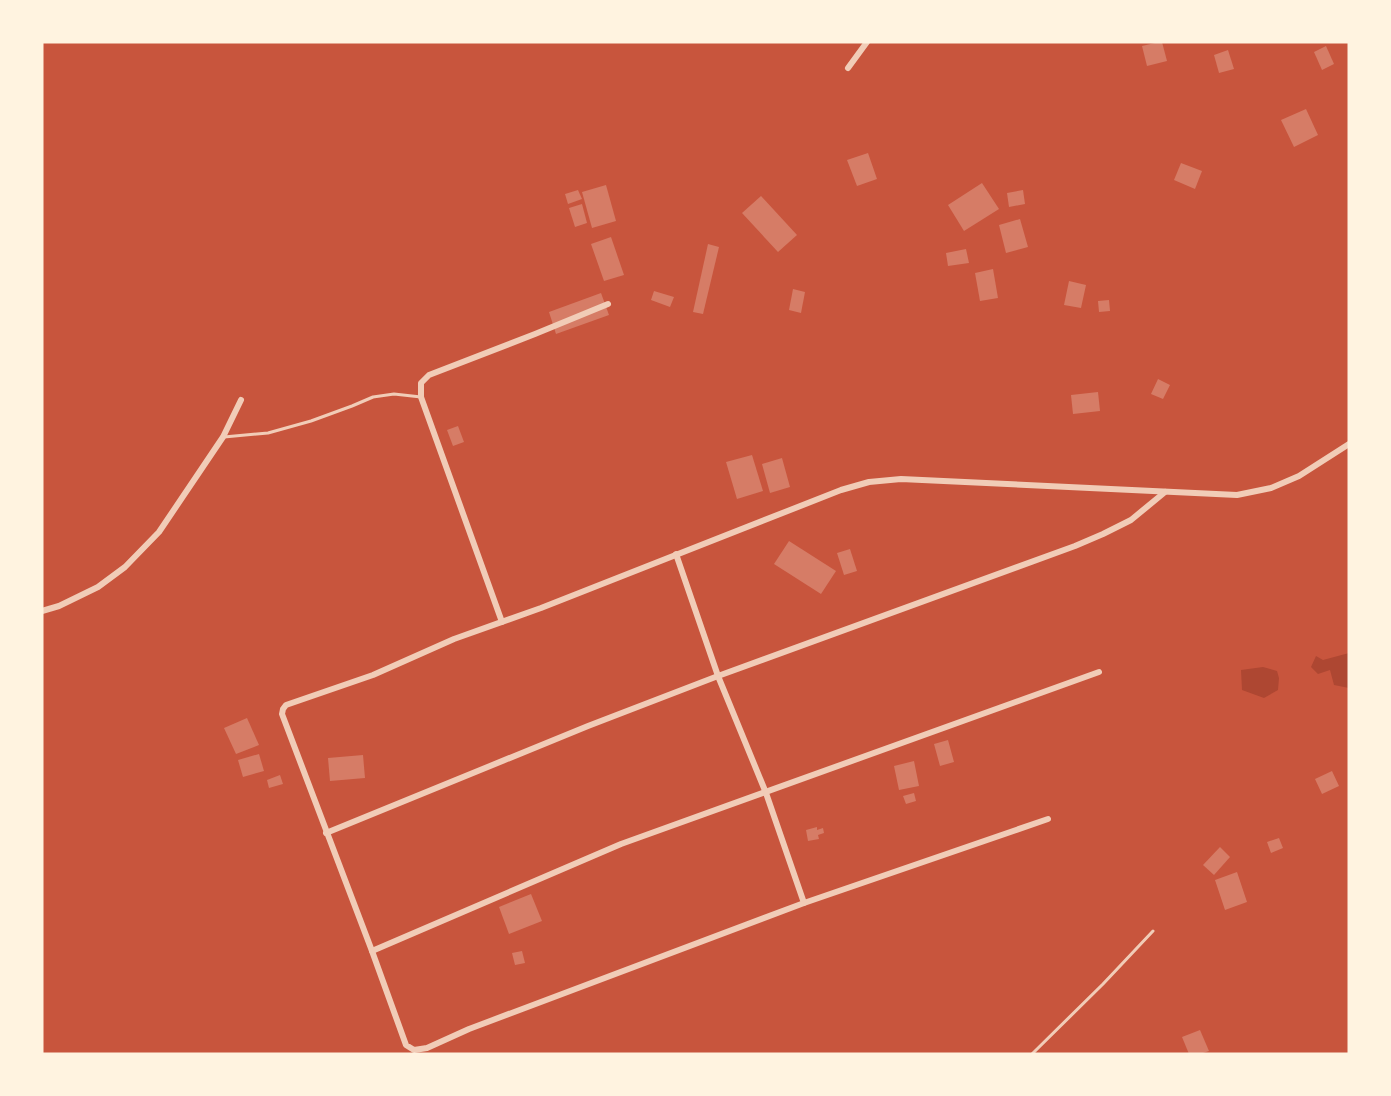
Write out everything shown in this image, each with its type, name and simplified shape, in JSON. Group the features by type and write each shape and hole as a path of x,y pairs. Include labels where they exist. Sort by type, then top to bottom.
{"street":[{"path":"848,69 867,42"},
{"path":"502,622 421,397 421,382 429,375 608,304"},
{"path":"42,611 59,606 98,587 124,567 159,532 223,437 241,400"},
{"path":"1048,819 804,903 469,1029 427,1048 414,1050 406,1045 282,714 286,705 373,675 454,639 841,490 869,482 901,479 1236,495 1271,488 1299,476 1349,444"},
{"path":"326,833 588,726 718,676 1075,546 1131,519 1165,492"},
{"path":"676,554 718,676 766,793 804,903"},
{"path":"372,951 621,844 1099,672"}],"lane":[{"path":"223,437 268,433 311,421 373,397 394,394 421,397"},
{"path":"1032,1054 1153,931"}],"shaded area":[{"path":"1349,653 1349,688 1334,685 1330,670 1318,674 1311,667 1316,656 1323,660"},
{"path":"1263,667 1277,671 1278,690 1264,698 1242,690 1241,670"}],"building":[{"path":"1162,42 1167,61 1147,66 1142,46"},
{"path":"1326,46 1334,64 1322,70 1314,52"},
{"path":"1228,50 1234,69 1219,73 1214,55"},
{"path":"1306,109 1318,135 1294,147 1281,120"},
{"path":"868,153 877,179 857,186 847,160"},
{"path":"1181,163 1202,171 1195,189 1174,180"},
{"path":"982,183 999,209 964,231 948,205"},
{"path":"606,185 616,221 592,228 582,192"},
{"path":"578,190 582,199 568,204 565,194"},
{"path":"1023,190 1025,204 1009,207 1007,193"},
{"path":"761,196 797,235 778,252 742,213"},
{"path":"582,204 587,223 575,227 569,208"},
{"path":"1020,219 1028,247 1006,253 999,225"},
{"path":"611,237 624,275 604,281 591,244"},
{"path":"708,244 719,247 703,314 693,312"},
{"path":"966,249 969,263 948,266 946,253"},
{"path":"993,269 998,298 980,301 975,273"},
{"path":"1069,281 1086,285 1081,308 1064,305"},
{"path":"793,289 805,292 801,313 789,310"},
{"path":"654,291 674,297 670,307 651,300"},
{"path":"601,293 609,315 556,334 549,312"},
{"path":"1109,300 1110,311 1099,312 1098,301"},
{"path":"1158,379 1170,385 1163,399 1151,394"},
{"path":"1098,392 1100,411 1073,414 1071,395"},
{"path":"458,426 464,442 453,446 447,430"},
{"path":"752,455 763,491 737,499 726,462"},
{"path":"782,458 790,487 770,493 762,464"},
{"path":"789,541 836,571 821,594 774,564"},
{"path":"850,549 857,571 844,575 837,553"},
{"path":"247,718 259,745 236,754 224,728"},
{"path":"948,740 954,762 940,766 934,744"},
{"path":"259,754 264,771 243,777 238,760"},
{"path":"363,755 365,778 330,781 328,758"},
{"path":"914,761 919,786 899,790 894,766"},
{"path":"1332,771 1339,786 1322,794 1315,779"},
{"path":"280,775 283,784 269,788 267,780"},
{"path":"914,793 916,801 906,804 903,796"},
{"path":"817,827 817,830 823,828 824,833 818,835 819,839 808,841 806,830"},
{"path":"1279,838 1283,848 1271,853 1267,842"},
{"path":"1220,847 1230,857 1214,875 1203,865"},
{"path":"1237,872 1247,902 1225,910 1215,880"},
{"path":"531,894 542,921 509,934 499,907"},
{"path":"522,951 525,963 515,965 512,953"},
{"path":"1200,1030 1209,1051 1189,1054 1182,1037"}]}
